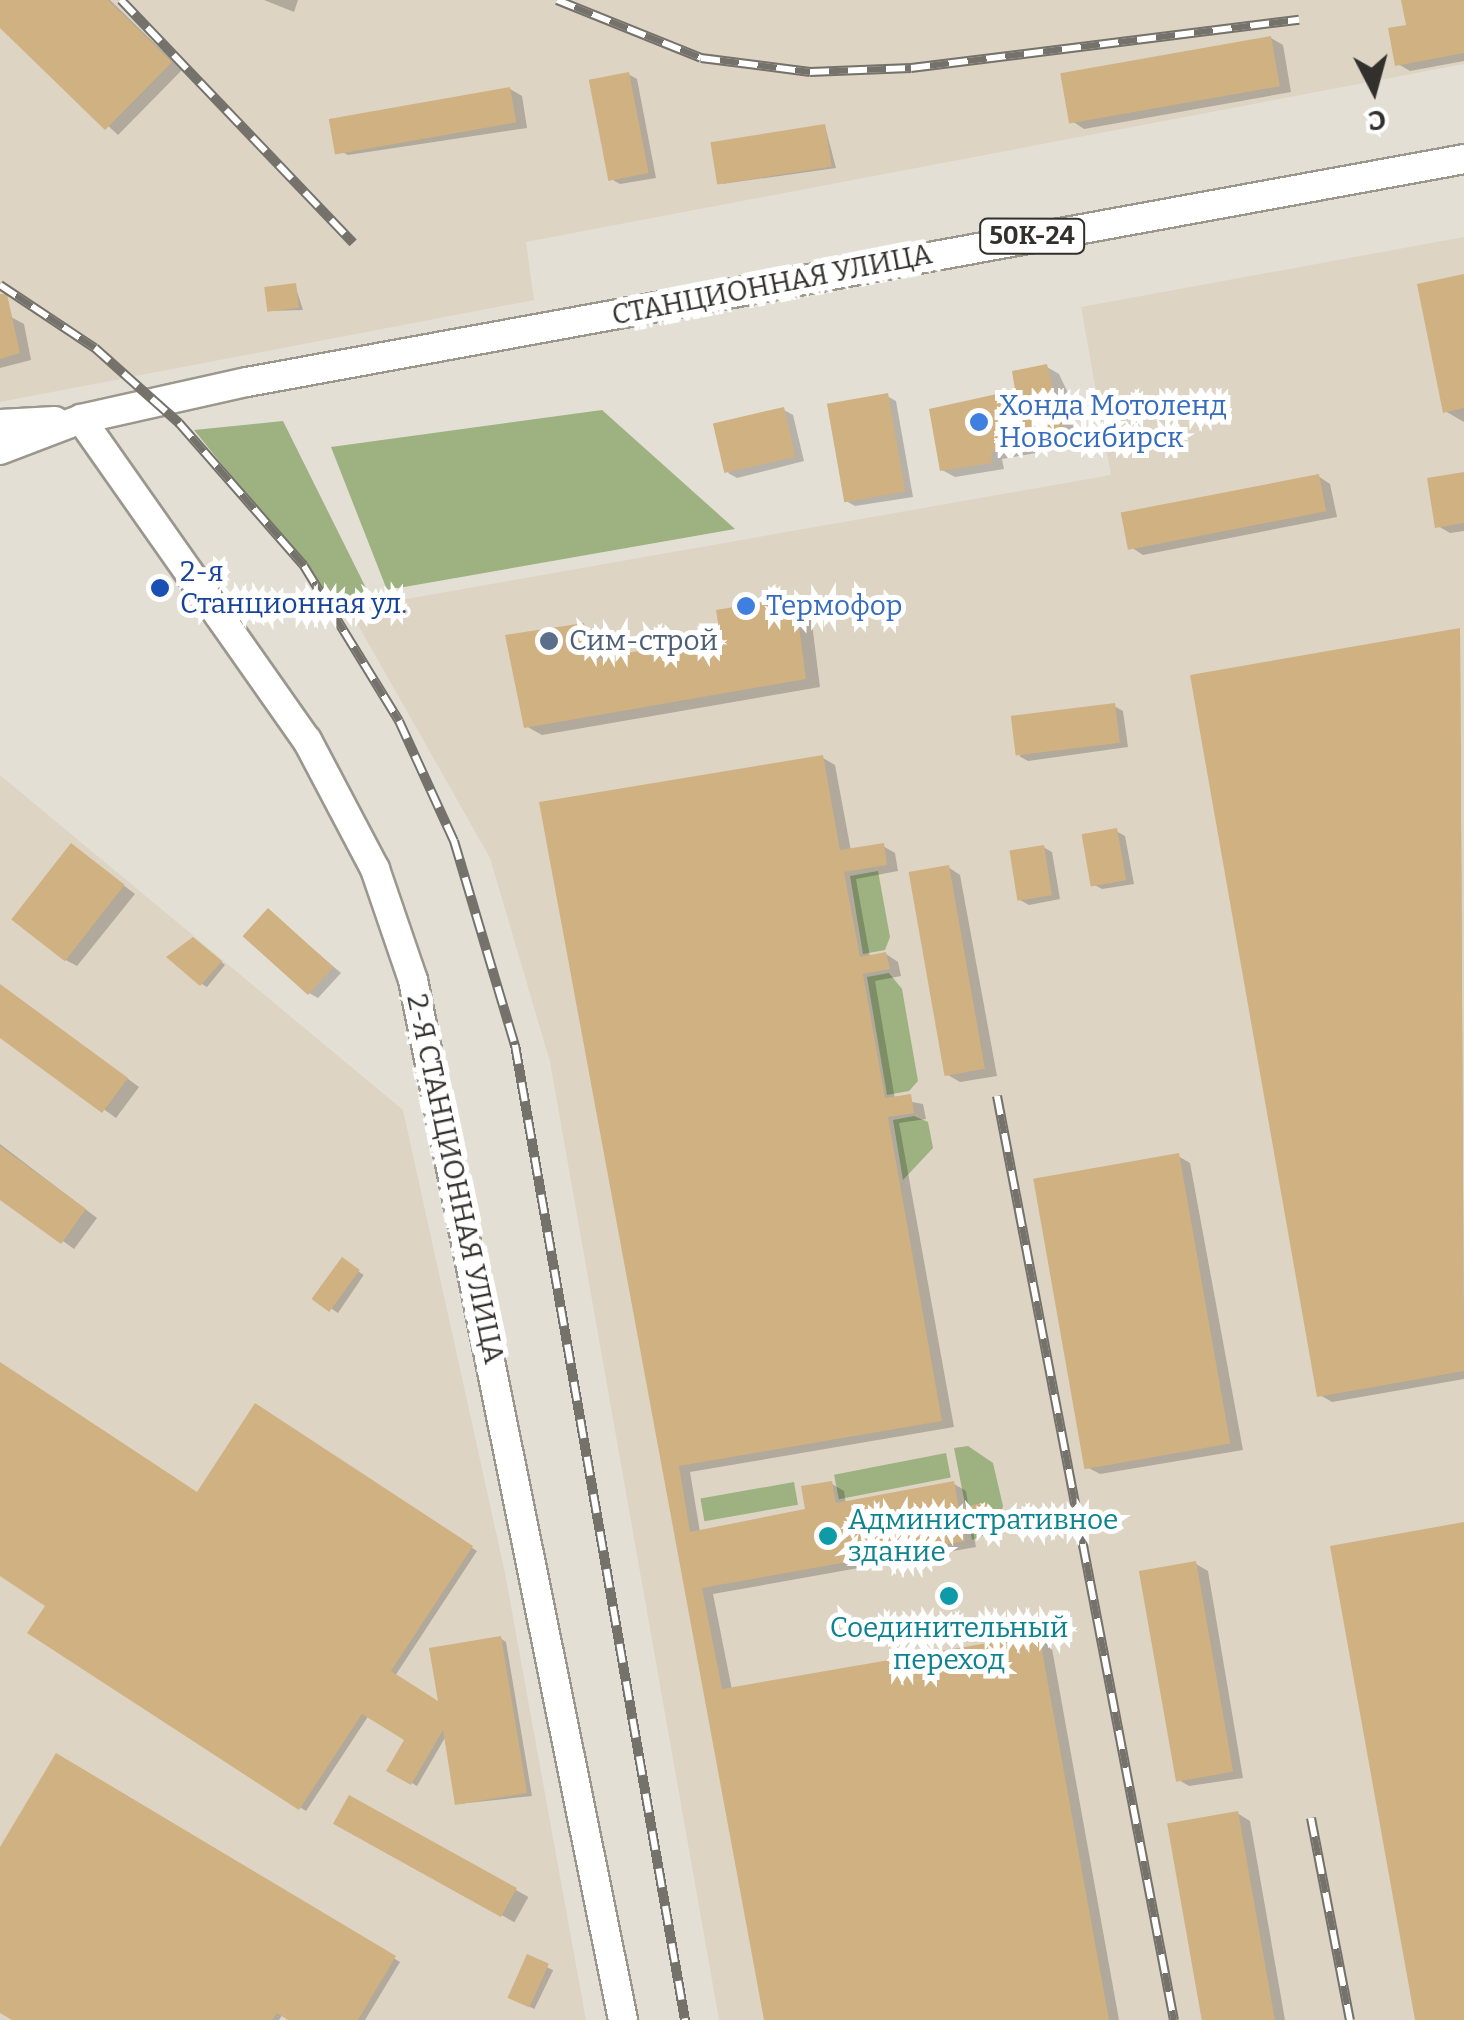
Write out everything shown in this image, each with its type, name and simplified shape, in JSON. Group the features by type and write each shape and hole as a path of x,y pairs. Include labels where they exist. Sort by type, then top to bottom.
{"main road":[{"name":"СТАНЦИОННАЯ УЛИЦА","path":"0,450 82,419 260,380 1464,159"},
{"name":"СТАНЦИОННАЯ УЛИЦА","path":"0,424 82,419"},
{"name":"2-Я СТАНЦИОННАЯ УЛИЦА","path":"82,419 308,740 375,869 406,962 550,1633 624,2020"}],"shaded area":[{"path":"0,0 1464,0 1464,64 526,242 534,300 0,402"},
{"path":"1464,237 1464,2020 719,2020 550,1062 490,858 349,609 1111,475 1081,307"},
{"path":"0,775 403,1110 505,1573 586,2020 0,2020"}],"green space":[{"path":"602,410 735,529 387,590 331,447"},
{"path":"283,421 369,594 336,605 194,430"},
{"path":"878,871 890,937 885,950 863,954 850,876"},
{"path":"889,973 902,989 918,1081 909,1091 887,1095 867,977"},
{"path":"914,1116 928,1122 933,1148 903,1180 893,1120"},
{"path":"968,1446 993,1463 1003,1506 997,1530 972,1540 954,1448"},
{"path":"946,1453 951,1478 839,1499 834,1475"},
{"path":"794,1482 798,1505 704,1521 700,1498"}],"building":[{"path":"0,0 108,0 172,62 105,130 0,28"},
{"path":"1401,0 1464,0 1464,53 1395,66 1388,28 1406,25"},
{"path":"1271,36 1280,86 1069,123 1060,73"},
{"path":"629,72 649,173 608,181 589,80"},
{"path":"510,87 516,122 335,154 329,119"},
{"path":"825,124 832,166 717,185 710,142"},
{"path":"1464,274 1464,408 1443,413 1417,284"},
{"path":"296,283 299,308 267,312 264,287"},
{"path":"0,294 7,294 20,353 0,359"},
{"path":"1047,364 1066,440 991,452 992,463 940,471 929,409 1015,390 1012,371"},
{"path":"888,393 905,491 844,502 827,404"},
{"path":"784,407 795,457 724,473 713,423"},
{"path":"1464,472 1464,523 1435,528 1427,478"},
{"path":"1319,474 1326,511 1128,550 1121,513"},
{"path":"795,597 806,679 524,728 505,635 584,623 592,660 720,635 716,610"},
{"path":"1460,628 1464,1371 1317,1397 1190,675"},
{"path":"1115,703 1120,743 1016,755 1011,716"},
{"path":"823,755 840,850 884,843 887,865 844,872 860,957 886,952 890,969 863,974 885,1098 911,1094 914,1113 888,1117 942,1421 679,1466 690,1532 805,1509 801,1486 832,1481 836,1503 954,1481 959,1509 985,1502 995,1519 987,1528 962,1526 965,1541 702,1588 722,1689 1039,1634 1109,2020 764,2020 539,802"},
{"path":"1117,828 1126,880 1091,886 1082,834"},
{"path":"71,843 125,885 65,961 11,919"},
{"path":"1044,845 1052,895 1017,901 1009,850"},
{"path":"949,865 985,1069 945,1076 909,872"},
{"path":"268,908 333,967 308,995 243,936"},
{"path":"193,937 222,961 200,986 166,957"},
{"path":"0,984 128,1078 102,1113 0,1038"},
{"path":"0,1146 86,1209 61,1244 0,1200"},
{"path":"1179,1153 1230,1444 1084,1469 1033,1179"},
{"path":"342,1257 360,1270 329,1312 311,1299"},
{"path":"0,1362 197,1492 255,1403 473,1546 391,1671 438,1701 429,1648 501,1636 527,1793 455,1805 443,1730 411,1785 386,1771 404,1740 362,1714 299,1810 27,1633 45,1606 0,1576"},
{"path":"1464,1522 1464,2020 1415,2020 1330,1546"},
{"path":"1196,1561 1233,1772 1176,1782 1139,1571"},
{"path":"56,1753 396,1956 358,2020 288,2020 277,2013 272,2020 12,2020 0,2013 0,1847"},
{"path":"349,1795 517,1888 501,1917 333,1824"},
{"path":"1238,1811 1275,2020 1202,2020 1167,1824"},
{"path":"527,1954 549,1964 529,2008 507,1998"}],"railway":[{"path":"121,0 353,243"},
{"path":"557,0 701,58 810,72 911,68 1299,20"},
{"path":"0,285 95,348 179,423 304,566 399,721 454,841 515,1045 685,2020"},
{"path":"997,1096 1174,2020"},
{"path":"1311,1818 1350,2020"}],"place":[{"name":"Хонда Мотоленд Новосибирск","path":"979,422"},
{"name":"2-я Станционная ул.","path":"160,588"},
{"name":"Термофор","path":"746,606"},
{"name":"Сим-строй","path":"549,641"},
{"name":"Административное здание","path":"828,1536"},
{"name":"Соединительный переход","path":"949,1596"}]}
